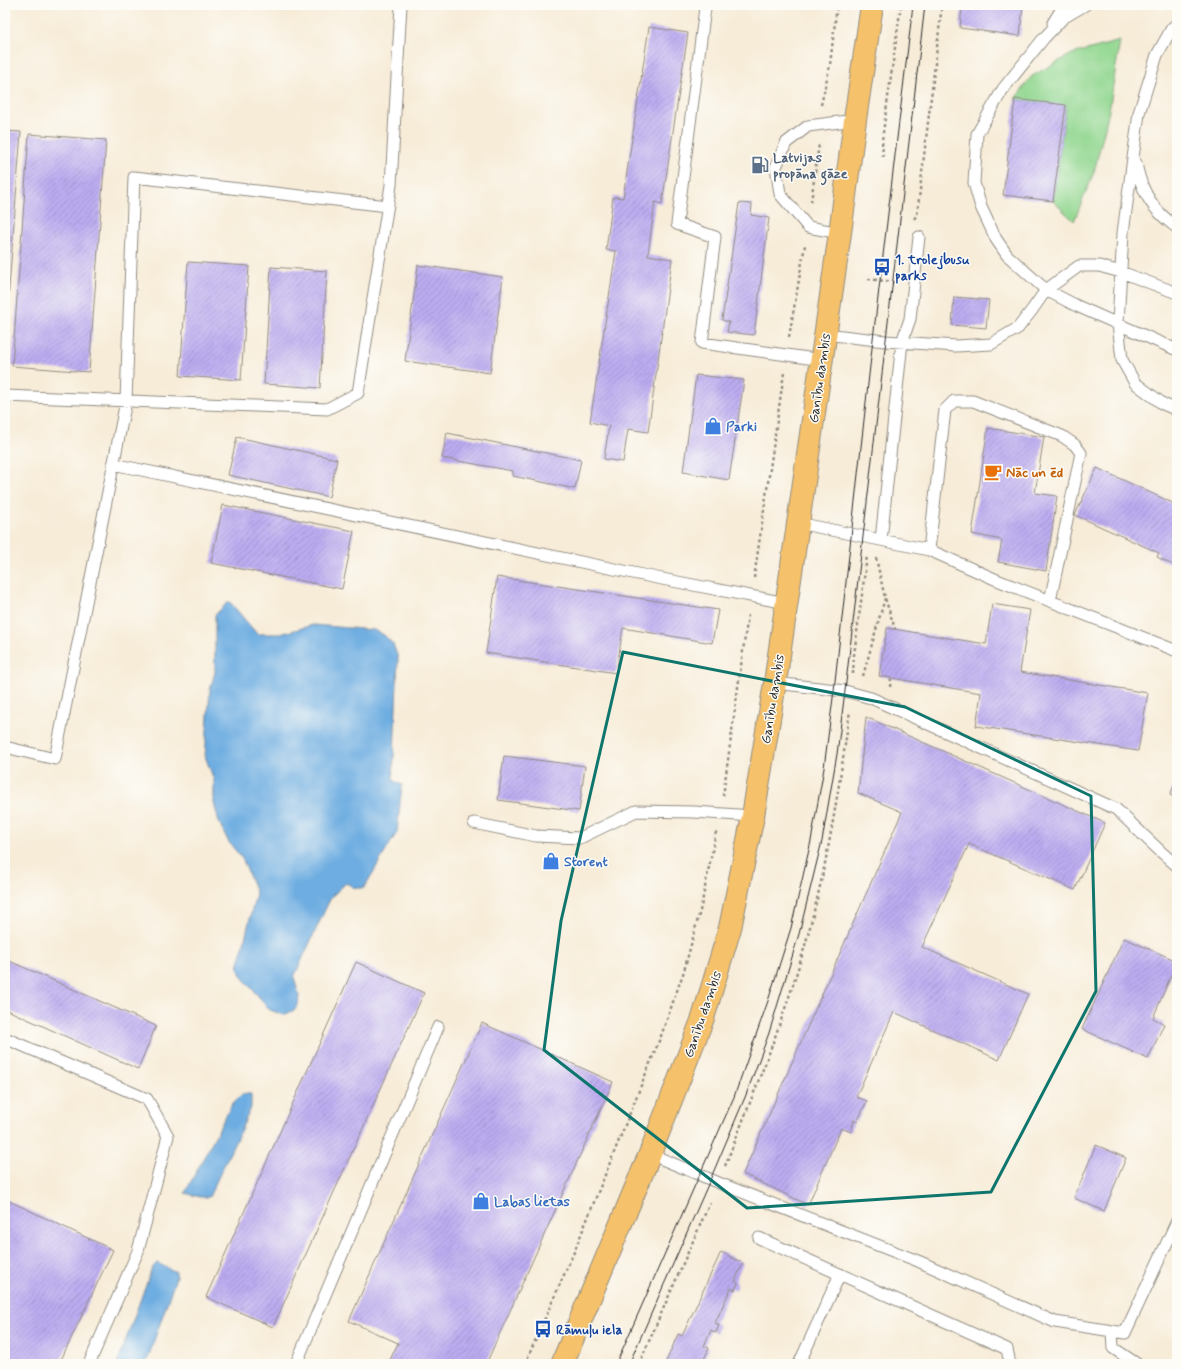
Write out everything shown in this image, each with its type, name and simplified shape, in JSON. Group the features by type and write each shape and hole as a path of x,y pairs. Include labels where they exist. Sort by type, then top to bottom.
{"main road":[{"name":"Ganību dambis","path":"562,1364 650,1154 703,1018 730,928 753,816 775,683 872,5"}],"lane":[{"path":"5,396 327,409 358,393 388,206 401,5"},
{"path":"1044,38 1064,5"},
{"path":"1075,5 1044,38 1003,89 977,134 974,184 981,206 996,239 1007,255 1046,290 1077,306 1177,350"},
{"path":"1063,18 1085,5"},
{"path":"705,8 677,224 715,237 702,343 822,360"},
{"path":"1177,24 1172,28 1157,55 1139,113 1123,233 1118,323 1122,360 1135,384 1163,404 1177,410"},
{"path":"840,233 808,226 780,194 776,167 786,143 808,126 855,120"},
{"path":"1134,152 1138,178 1150,200 1158,211 1177,228"},
{"path":"5,747 55,759 126,400 134,177 388,206"},
{"path":"877,539 902,342 910,319 919,237"},
{"path":"825,334 956,346 991,344 1018,328 1046,290 1079,266 1099,266 1121,272 1177,293"},
{"path":"929,550 946,410 954,401 973,400 1062,436 1075,445 1081,453 1050,601"},
{"path":"113,464 650,577 751,595 786,603"},
{"path":"798,523 929,550 997,580 1177,651"},
{"path":"775,683 845,691 882,702 1116,809 1177,866"},
{"path":"474,824 536,836 580,838 636,811 720,813 753,816"},
{"path":"296,1364 438,1027"},
{"path":"5,1038 147,1099 168,1136 138,1251 90,1364"},
{"path":"650,1154 719,1183 918,1261 1055,1322 1125,1334 1177,1221"},
{"path":"759,1238 1007,1349 1010,1364"},
{"path":"799,1364 840,1274"},
{"path":"1112,1331 1113,1348 1137,1364"}],"path":[{"path":"525,1364 574,1252 661,1036 684,971 701,908 724,788 786,354 808,226 820,141 820,109 830,65 837,5"},
{"path":"883,158 882,140 900,5"},
{"path":"910,224 917,215 942,5"},
{"path":"868,279 900,283"},
{"path":"877,539 875,556 894,630"},
{"path":"639,1364 719,1183 767,1059 794,982 814,912 829,845 853,694 854,655 867,554 877,539"},
{"path":"853,694 862,679 885,598"}],"highlighted area":[{"path":"623,652 905,707 1091,796 1096,991 991,1192 747,1208 544,1050 561,921"}],"green space":[{"path":"1120,41 1109,111 1094,172 1074,221 1053,201 1066,106 1015,99 1032,76 1072,54"}],"water":[{"path":"229,601 257,634 280,634 313,625 374,630 384,635 393,644 398,658 393,780 402,785 397,832 364,888 355,888 346,883 331,897 294,977 299,996 298,1005 294,1010 284,1015 270,1010 242,977 238,968 256,893 243,860 228,841 219,822 214,803 214,780 205,756 210,690 215,672 215,615"},
{"path":"242,1094 251,1094 251,1108 209,1197 200,1197 185,1193 232,1104"},
{"path":"157,1263 176,1272 176,1277 146,1364 117,1364 152,1268"}],"building":[{"path":"962,5 1023,5 1020,36 960,28"},
{"path":"649,27 688,33 662,204 655,202 648,255 672,259 648,432 628,429 623,462 604,459 609,426 590,422 616,251 606,250 613,197 623,198"},
{"path":"1015,99 1066,105 1053,201 1003,195"},
{"path":"5,131 21,132 6,327 5,327"},
{"path":"29,134 106,140 89,372 12,366"},
{"path":"739,203 752,204 751,215 769,218 754,335 727,332 729,322 722,320"},
{"path":"188,262 249,266 241,380 180,376"},
{"path":"418,265 503,277 490,373 405,361"},
{"path":"271,267 327,271 320,388 264,384"},
{"path":"954,297 989,300 986,328 952,325"},
{"name":"Parki","path":"696,375 744,380 729,480 683,472"},
{"path":"988,428 1044,437 1035,493 1057,496 1046,571 998,562 1002,540 972,534"},
{"path":"447,433 581,460 575,489 513,476 513,471 442,458"},
{"path":"237,437 337,459 329,497 228,475"},
{"path":"1097,468 1177,505 1177,567 1157,557 1159,553 1075,515"},
{"path":"223,505 354,531 342,589 211,563"},
{"path":"497,577 718,610 712,643 623,628 616,673 486,653"},
{"path":"992,604 1030,610 1020,672 1148,693 1138,751 976,726 981,693 879,676 887,628 986,644"},
{"path":"866,717 1105,823 1075,890 969,844 922,947 1028,994 999,1060 894,1012 856,1097 867,1101 857,1122 854,1120 851,1132 841,1128 808,1205 743,1174 902,812 858,793"},
{"path":"504,756 585,766 579,811 498,800"},
{"path":"1177,779 1177,799 1170,795"},
{"path":"1124,938 1177,961 1153,1018 1164,1024 1148,1059 1082,1029"},
{"path":"5,959 156,1026 138,1069 5,1009"},
{"path":"356,962 424,993 273,1327 206,1297"},
{"name":"Labas lietas","path":"482,1023 613,1082 486,1364 388,1364 398,1343 349,1321"},
{"path":"1096,1145 1126,1158 1104,1211 1074,1198"},
{"path":"5,1199 113,1250 59,1364 5,1364"},
{"path":"721,1252 743,1263 735,1281 738,1283 735,1290 731,1288 715,1323 719,1325 716,1333 711,1330 704,1346 709,1348 702,1364 665,1364 678,1334 682,1336"}],"tram line":[{"path":"616,1364 734,1097 768,1001 791,928 811,841 824,768 834,690 873,339 913,5"},
{"path":"629,1364 746,1095 769,1033 799,934 822,841 837,754 845,691 925,5"}],"place":[{"name":"Latvijas propāna gāze","path":"760,165"},
{"name":"1. trolejbusu parks","path":"882,267"},
{"name":"Parki","path":"713,426"},
{"name":"Nāc un ēd","path":"993,472"},
{"name":"Storent","path":"551,861"},
{"name":"Labas lietas","path":"481,1201"},
{"name":"Rāmuļu iela","path":"543,1329"}]}
